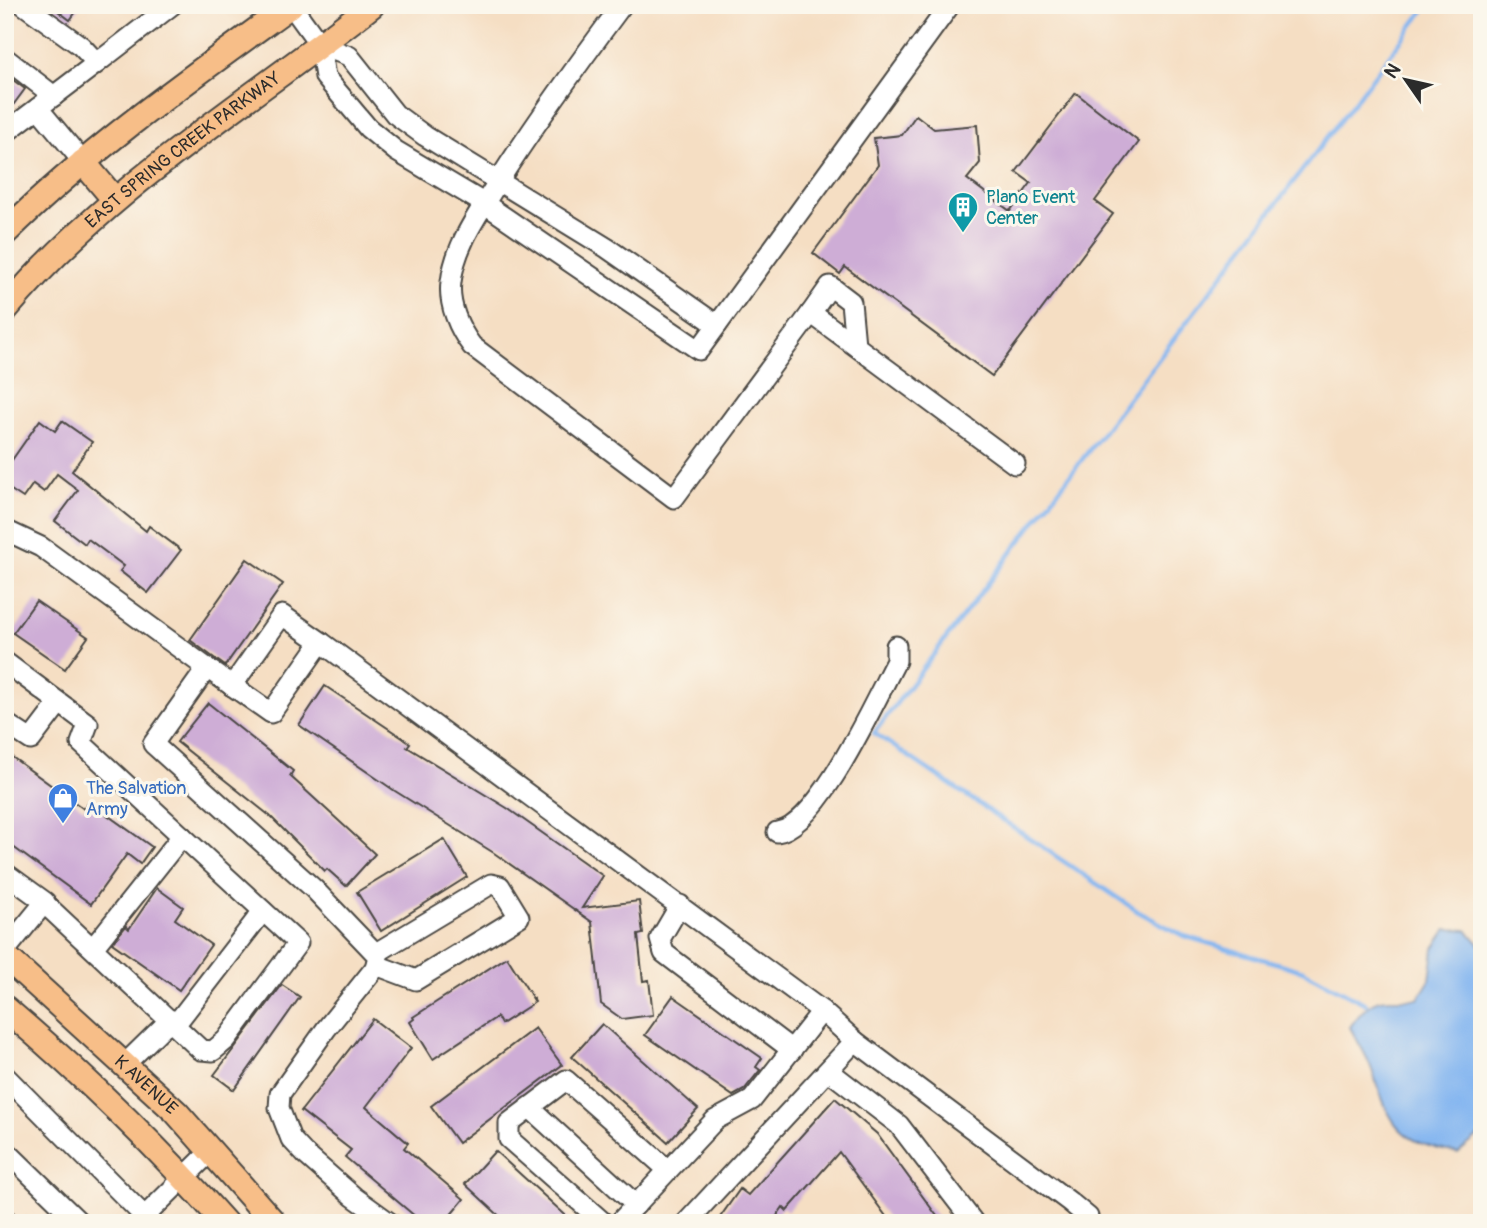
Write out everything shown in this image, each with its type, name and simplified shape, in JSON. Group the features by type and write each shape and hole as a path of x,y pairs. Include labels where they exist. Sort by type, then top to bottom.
{"main road":[{"path":"5,233 129,124 291,5"},
{"name":"EAST SPRING CREEK PARKWAY","path":"5,310 64,245 115,200 372,5"},
{"path":"83,162 115,200"},
{"name":"K AVENUE","path":"5,954 124,1064 211,1151 274,1223"},
{"path":"5,1008 69,1063 225,1223"}],"street":[{"path":"24,5 81,46 97,63"},
{"path":"8,128 172,5"},
{"path":"291,5 320,45 325,77 368,128 396,151 485,204 699,350 950,5"},
{"path":"622,5 532,126 455,259 450,285 454,311 464,336 484,357 674,498 830,286 851,302 855,345"},
{"path":"320,45 349,56 395,114 607,248 717,325"},
{"path":"5,58 54,96"},
{"path":"38,108 83,162"},
{"path":"811,313 1015,464"},
{"path":"5,530 41,547 271,713 321,642"},
{"path":"232,685 282,615 822,1011 855,1041 1070,1202 1088,1217 1088,1223"},
{"path":"777,832 785,831 798,823 833,779 896,661 895,646"},
{"path":"5,662 89,724 81,743 298,943 226,1040 213,1051 201,1049 44,903 5,873"},
{"path":"207,668 153,744 314,889 376,959 416,980 519,917 500,886 491,884 376,959 280,1094 279,1108 291,1139 354,1197 390,1223"},
{"path":"5,723 31,740 59,703"},
{"path":"93,948 181,836"},
{"path":"5,954 44,903"},
{"path":"680,905 660,939 664,953 792,1049"},
{"path":"124,1064 170,1020 179,1020 194,1004 263,911"},
{"path":"619,1223 715,1120 752,1100 822,1011"},
{"path":"686,1223 855,1041"},
{"path":"829,1071 899,1125 974,1223"},
{"path":"5,1076 141,1220 211,1151"},
{"path":"604,1223 509,1139 509,1123 566,1080 668,1170"},
{"path":"530,1107 636,1205"},
{"path":"5,1150 80,1223"},
{"path":"5,1219 9,1223"}],"water":[{"path":"1447,929 1467,930 1482,947 1482,1133 1458,1153 1421,1143 1399,1128 1391,1118 1370,1064 1350,1027 1366,1008 1379,1000 1418,999 1430,980 1434,948"}],"building":[{"path":"50,5 81,5 70,20"},
{"path":"5,74 25,89 5,116"},
{"name":"Plano Event Center","path":"1076,93 1139,142 1095,201 1113,214 992,376 845,267 840,274 813,253 878,165 874,138 902,135 916,115 934,129 977,125 980,163 967,179 1010,211 1031,183 1016,172"},
{"path":"40,420 55,431 62,421 92,442 72,471 146,531 149,526 181,550 148,593 120,571 124,566 88,539 85,544 55,521 78,490 57,474 44,492 33,484 23,498 5,486 5,470"},
{"path":"247,559 283,584 225,666 190,640"},
{"path":"36,601 88,637 65,669 13,633"},
{"path":"325,686 410,743 407,747 507,808 603,876 582,908 639,901 643,934 638,935 643,981 649,980 653,1015 622,1019 601,1004 592,922 494,853 395,791 299,725"},
{"path":"208,703 293,771 290,776 375,854 346,886 327,869 325,871 270,816 177,742"},
{"name":"The Salvation Army","path":"5,752 84,809 89,802 152,847 140,864 127,854 91,904 5,841"},
{"path":"444,839 467,877 381,931 357,892"},
{"path":"157,888 183,907 175,919 211,945 179,990 112,943 126,926 129,929"},
{"path":"507,957 535,1002 501,1024 497,1017 433,1059 410,1022 413,1017"},
{"path":"282,985 300,997 234,1090 214,1075"},
{"path":"673,996 762,1058 756,1067 760,1070 744,1090 733,1096 645,1035"},
{"path":"373,1019 411,1048 366,1107 408,1143 404,1148 464,1199 444,1223 423,1223 345,1157 351,1150 301,1111"},
{"path":"602,1024 698,1109 668,1142 572,1057"},
{"path":"535,1028 562,1065 458,1143 431,1106"},
{"path":"835,1098 877,1134 942,1223 891,1223 839,1152 787,1211 783,1207 772,1223 716,1223 740,1189 748,1195"},
{"path":"495,1151 574,1223 507,1223 465,1184"}],"waterway":[{"path":"1366,1004 1303,971 1184,936 1137,911 874,733 1428,5"}],"place":[{"name":"Plano Event Center","path":"963,234"},
{"name":"The Salvation Army","path":"63,825"}]}
